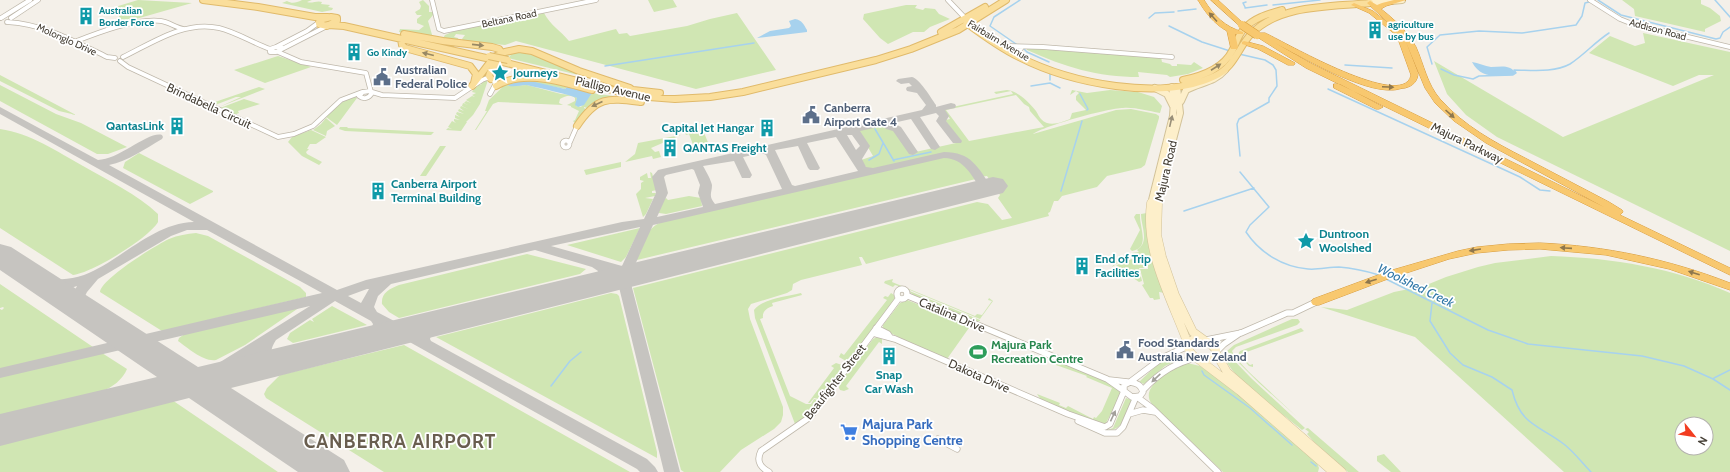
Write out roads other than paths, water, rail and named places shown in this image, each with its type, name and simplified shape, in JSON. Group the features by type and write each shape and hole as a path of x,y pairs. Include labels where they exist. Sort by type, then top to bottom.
{"highway":[{"path":"1201,0 1213,18 1229,29 1238,47 1256,44 1277,57 1391,112 1522,171"},
{"name":"Majura Parkway","path":"1214,0 1244,30 1257,32 1315,65 1730,266"},
{"name":"Majura Parkway","path":"1222,0 1244,30"},
{"path":"1367,3 1382,5 1402,0"},
{"path":"1257,32 1338,72 1366,84 1387,88 1405,86 1411,83 1414,78 1414,73 1399,35 1367,3"},
{"path":"1367,3 1404,36 1412,48 1422,76 1430,92 1454,117 1489,142 1622,214"},
{"path":"1354,5 1371,12 1399,35"},
{"path":"1229,29 1244,30 1291,63"},
{"name":"Majura Parkway","path":"1257,32 1309,66 1730,272"},
{"path":"1316,302 1346,290 1455,254 1504,246 1543,246 1595,251 1645,260 1690,271 1730,287"}],"main road":[{"path":"203,0 328,17"},
{"name":"Pialligo Avenue","path":"636,93 692,94 716,92 890,52 968,22 974,14 998,0"},
{"name":"Pialligo Avenue","path":"318,23 321,26 343,26 506,61 611,86 658,99 690,99 743,92 890,56 958,30 968,22 1006,0"},
{"path":"958,30 983,29 986,16 1010,0"},
{"name":"Fairbairn Avenue","path":"983,29 1017,57 1048,70 1105,83 1155,88 1202,81 1214,77 1225,70 1237,57 1238,47 1244,30 1262,17 1282,10 1367,3"},
{"name":"Fairbairn Avenue","path":"1244,30 1257,32 1270,19 1287,14 1367,3"},
{"path":"298,14 318,23 321,19 328,17"},
{"name":"Pialligo Avenue","path":"328,17 338,18 346,23 488,57"},
{"path":"328,26 335,23 338,18"},
{"name":"Fairbairn Avenue","path":"968,22 983,29 1007,46 1021,50 1048,65 1082,75 1140,83 1174,85 1207,73 1220,66 1238,47 1244,30"},
{"path":"363,27 439,41 532,51 636,93"},
{"path":"401,39 402,45 406,48 470,66 476,74 472,86"},
{"path":"492,47 499,49 502,52"},
{"path":"472,86 491,60 502,52 521,49"},
{"path":"491,79 489,76 490,72 502,57 502,52"},
{"path":"1177,109 1187,90 1218,78 1225,70"},
{"path":"496,86 508,79 526,77 598,91 636,93"},
{"name":"Majura Road","path":"1174,85 1178,90 1177,109 1159,193 1157,214 1158,235 1162,257 1175,295 1191,329 1196,336 1205,340"},
{"path":"1155,88 1168,96 1177,109"},
{"path":"577,126 590,108 604,101 616,100 654,103 683,102 719,98 743,92"},
{"name":"Majura Road","path":"1177,109 1152,201 1151,234 1157,260 1188,345"},
{"path":"1332,472 1240,391 1190,353 1188,345 1194,339 1205,340 1213,345 1221,364 1228,372 1342,472"},
{"path":"1197,359 1210,360 1215,357 1216,352"}],"street":[{"path":"0,18 30,0"},
{"path":"0,23 9,20 38,0"},
{"path":"432,0 439,28 447,30"},
{"name":"Beltana Road","path":"447,30 596,0"},
{"path":"948,0 968,22"},
{"name":"Addison Road","path":"1590,0 1615,16 1630,23 1730,47"},
{"path":"958,10 967,14 974,14"},
{"path":"0,18 8,17 9,20"},
{"name":"Molonglo Drive","path":"9,20 42,26 107,57 114,58 113,61 121,59"},
{"path":"74,42 143,22 160,21 185,29"},
{"path":"270,49 307,31 318,23"},
{"path":"173,26 175,32"},
{"path":"121,59 175,32 185,29 204,26 218,27 270,49 270,52 280,50 328,26"},
{"path":"439,41 439,36 447,30"},
{"path":"276,47 280,47 280,50 301,62 364,73 368,76 368,82 366,89 361,94"},
{"path":"1021,50 1043,47 1172,57"},
{"name":"Brindabella Circuit","path":"121,59 128,67 274,136 289,136 319,125 324,116 343,99 362,89 368,82"},
{"path":"361,94 368,97 382,95 451,99 462,96 472,86 483,79 491,79 496,82 496,86 490,94"},
{"path":"368,82 371,92 371,95 368,97"},
{"path":"343,99 371,92 382,95"},
{"path":"570,142 570,138 577,126"},
{"name":"Beaufighter Street","path":"769,472 758,463 758,456 762,449 810,416 899,298 897,293 902,290 908,292 908,296"},
{"name":"Catalina Drive","path":"908,296 1107,379 1124,391"},
{"path":"1216,352 1223,345 1241,333 1288,313 1294,313 1316,302"},
{"name":"Dakota Drive","path":"875,331 885,337 890,337 1068,414"},
{"path":"1205,340 1241,333"},
{"path":"1068,414 1107,427 1110,424 1124,391 1124,385 1160,359 1188,345"},
{"path":"1068,414 1103,432 1112,434 1118,433 1122,428 1137,397 1141,395 1143,391 1170,366 1185,360 1197,359"},
{"name":"Catalina Drive","path":"1107,379 1130,382"},
{"path":"1130,382 1138,384 1152,408"},
{"path":"1124,391 1128,396 1137,397 1152,408 1218,472"},
{"path":"1129,414 1136,411 1145,410 1160,416"},
{"path":"938,439 957,448"}],"water":[{"path":"795,19 802,23 807,32 757,38 770,31 789,28 791,26 789,21"},
{"path":"1472,62 1491,67 1508,67 1516,73 1513,75 1501,76 1484,74"},
{"path":"520,81 535,82 565,89 567,87 592,93 584,105 578,107 575,105 577,98 574,97 526,85 507,85"}],"waterway":[{"path":"1016,44 990,26 994,17 1020,0"},
{"path":"1273,5 1320,0"},
{"path":"1598,0 1621,15 1716,39 1720,38 1723,32 1730,27"},
{"path":"1715,0 1730,17"},
{"path":"1245,7 1243,3 1246,2"},
{"path":"1432,64 1427,47 1440,35 1479,31 1522,33 1576,25 1582,16 1585,3 1589,2"},
{"path":"1245,8 1267,5"},
{"path":"1178,11 1196,9"},
{"path":"1149,18 1155,13 1174,12"},
{"name":"Woolshed Creek","path":"1169,26 1202,42 1230,51"},
{"path":"1441,69 1454,75 1473,79 1479,76 1513,75 1516,73 1514,70 1557,69 1570,64 1609,33"},
{"path":"605,66 754,43"},
{"path":"1024,49 1027,52 1049,62"},
{"name":"Woolshed Creek","path":"1239,54 1265,60 1273,65 1276,70 1277,86 1269,98 1269,102 1239,119 1237,124 1240,156"},
{"path":"1345,65 1392,68"},
{"path":"1050,74 1050,80"},
{"path":"1031,86 1050,83 1060,88"},
{"path":"1328,89 1520,177 1540,190 1550,191"},
{"path":"1080,94 1088,109 1087,110"},
{"path":"1061,191 1082,121"},
{"path":"875,129 893,160"},
{"path":"869,160 879,154 883,143"},
{"path":"893,160 931,152"},
{"name":"Woolshed Creek","path":"1240,172 1253,188"},
{"path":"1184,211 1253,188"},
{"name":"Woolshed Creek","path":"1253,188 1269,207 1250,225 1246,232 1258,246 1273,258 1299,268 1312,269 1344,267 1379,275"},
{"name":"Woolshed Creek","path":"1386,279 1488,330 1528,344 1642,356 1684,366 1713,379 1730,390"},
{"path":"1432,303 1430,321 1450,353 1463,365 1492,377 1512,390 1516,402 1526,418 1532,424 1565,445 1591,472"},
{"path":"551,386 570,361 581,352"},
{"path":"1714,378 1730,370"},
{"path":"1202,371 1204,375 1250,408 1292,445"},
{"path":"1311,462 1316,466"}],"place":[{"name":"Australian Border Force","path":"86,16"},
{"name":"agriculture use by bus","path":"1375,30"},
{"name":"Go Kindy","path":"354,52"},
{"name":"Journeys","path":"500,73"},
{"name":"Australian Federal Police","path":"382,77"},
{"name":"Canberra Airport Gate 4","path":"811,115"},
{"name":"QantasLink","path":"177,126"},
{"name":"Capital Jet Hangar","path":"767,128"},
{"name":"QANTAS Freight","path":"670,148"},
{"name":"Canberra Airport Terminal Building","path":"378,191"},
{"name":"Duntroon Woolshed","path":"1306,241"},
{"name":"End of Trip Facilities","path":"1082,266"},
{"name":"Food Standards Australia New Zeland","path":"1125,350"},
{"name":"Majura Park Recreation Centre","path":"978,352"},
{"name":"Snap Car Wash","path":"889,356"},
{"name":"Majura Park Shopping Centre","path":"849,432"}],"district":[{"name":"CANBERRA AIRPORT","path":"400,441"}]}
